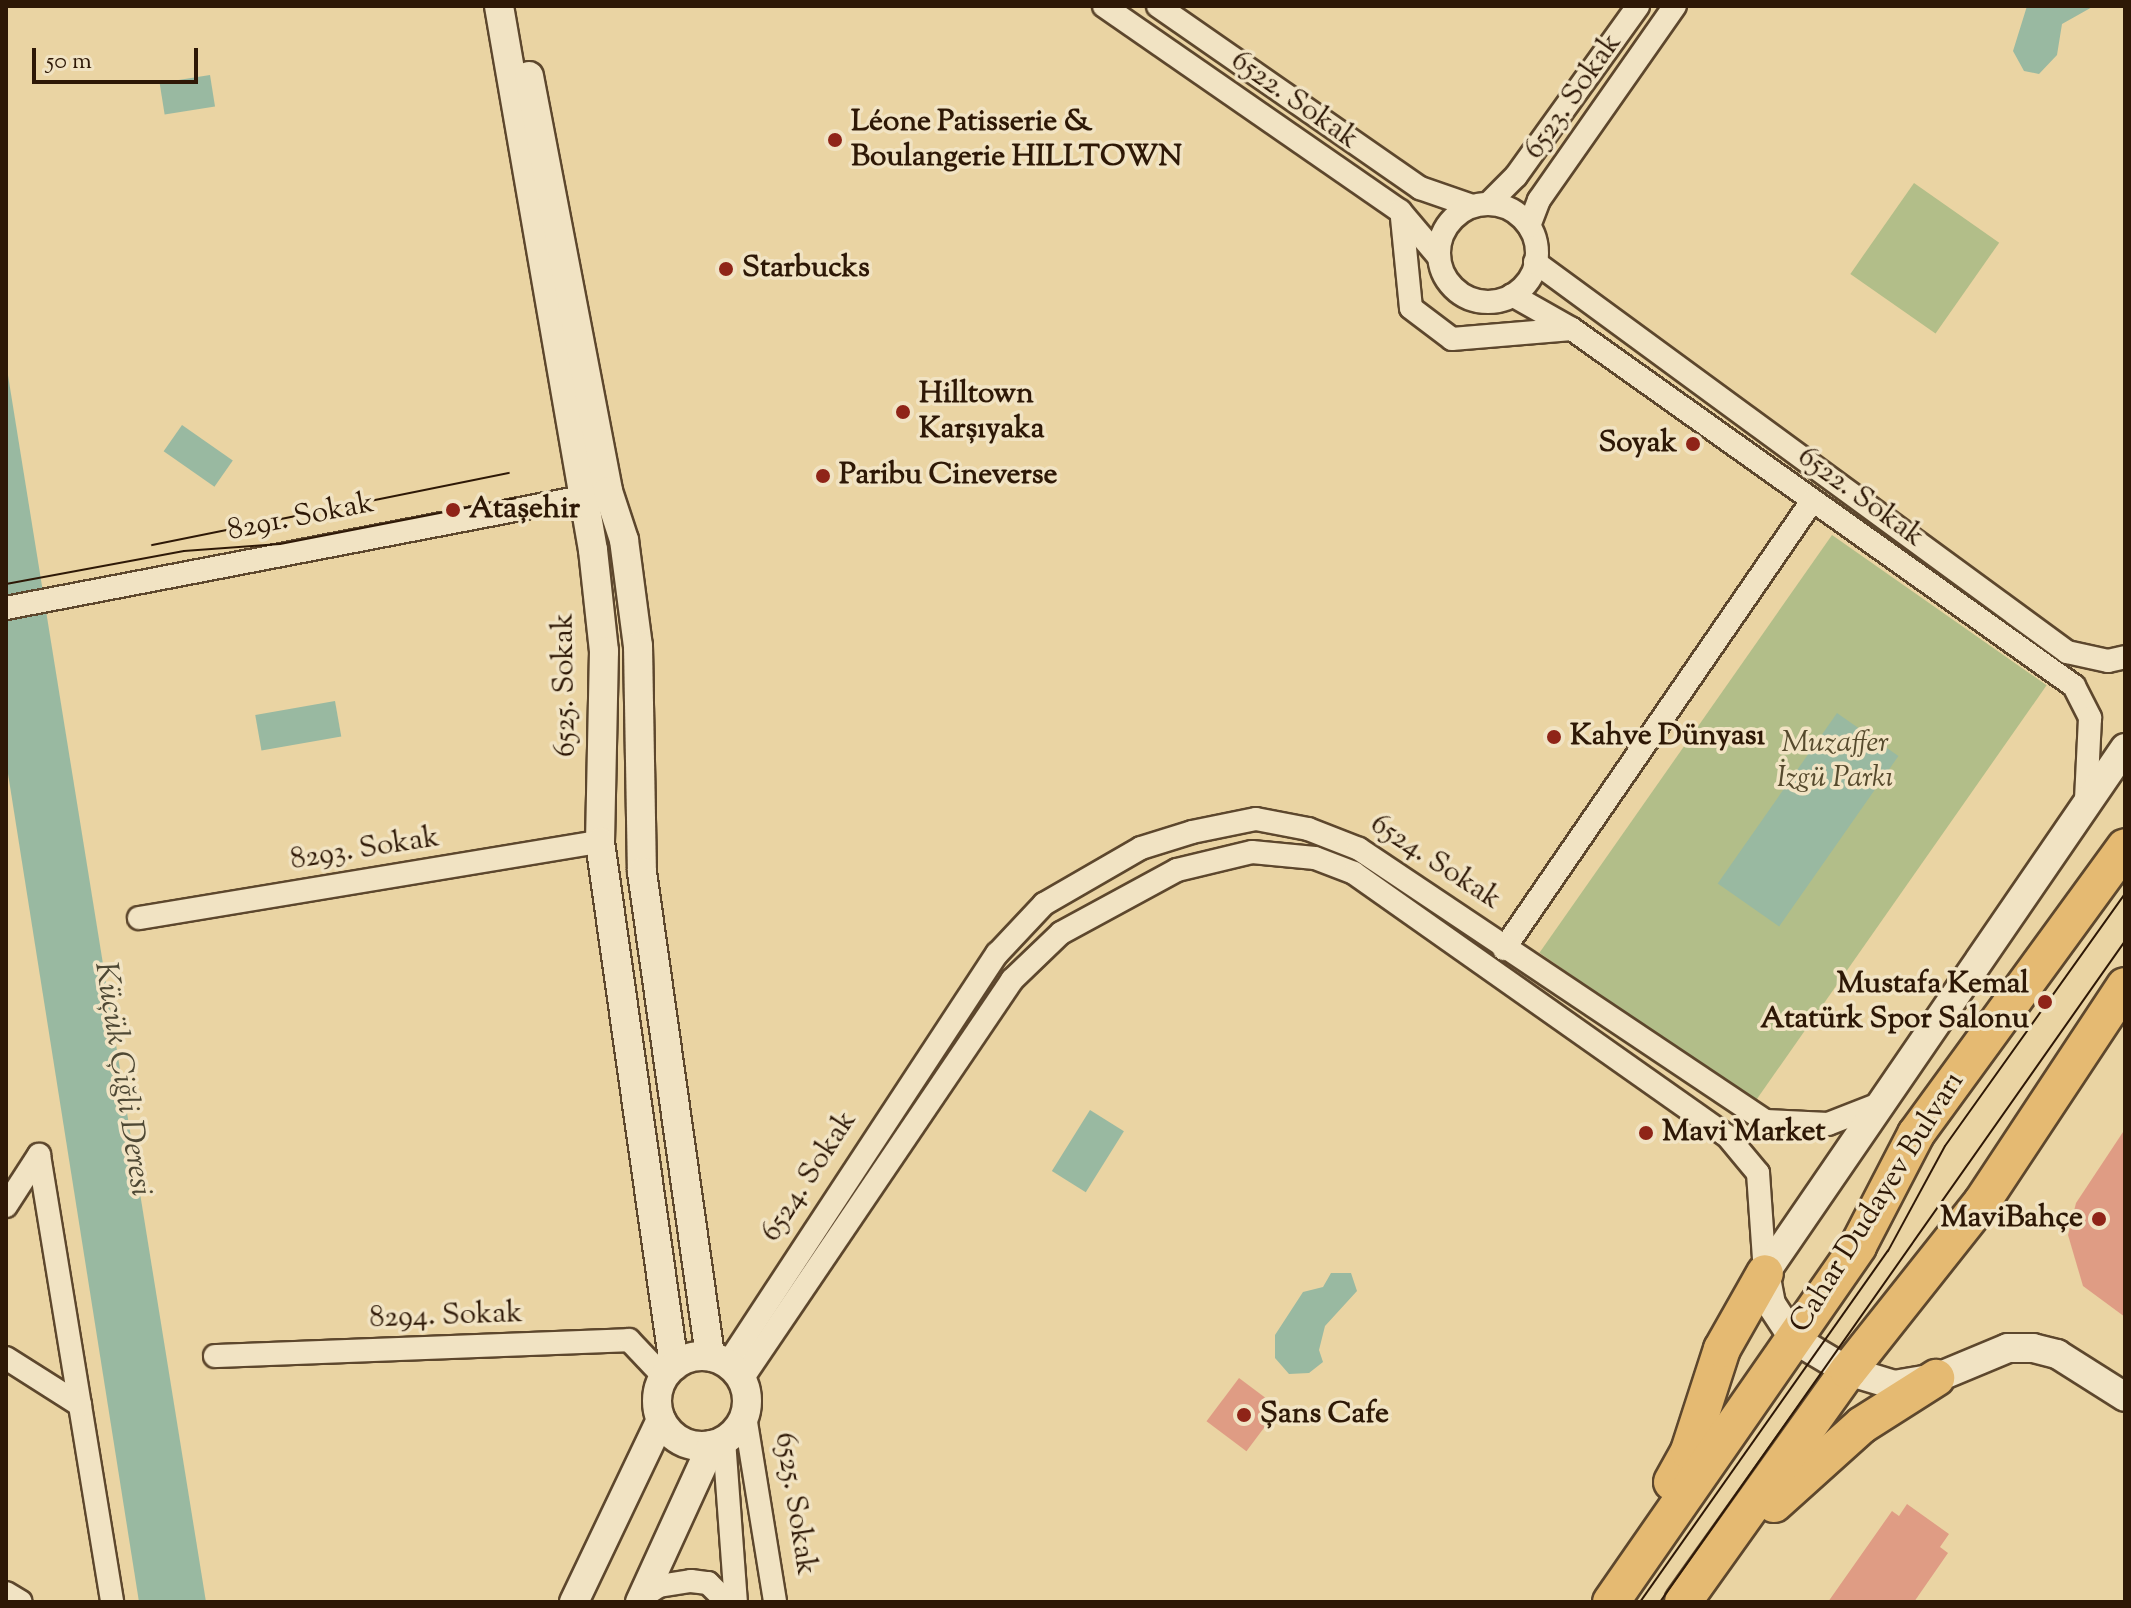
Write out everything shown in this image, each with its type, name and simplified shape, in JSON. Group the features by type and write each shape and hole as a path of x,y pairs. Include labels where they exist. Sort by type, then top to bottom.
{"main road":[{"name":"Cahar Dudayev Bulvarı","path":"1609,1602 1858,1246 1916,1134 2125,847"},
{"path":"1687,1597 1848,1371 1982,1202 2125,986"},
{"path":"1609,1602 1689,1451 1722,1349 1765,1273"},
{"path":"1687,1597 1798,1478 1862,1425 1936,1378"}],"street":[{"name":"6525. Sokak","path":"499,6 595,494 624,540 638,646 642,872 727,1366"},
{"name":"6525. Sokak","path":"519,6 595,494 604,651 600,842 669,1372"},
{"name":"6522. Sokak","path":"1104,6 1400,211 1438,256"},
{"name":"6522. Sokak","path":"1158,6 1420,188 1481,205"},
{"name":"6523. Sokak","path":"1481,205 1516,176 1638,6"},
{"name":"6523. Sokak","path":"1529,226 1539,200 1675,6"},
{"path":"1481,205 1505,207 1529,226 1535,262 1512,295 1485,301 1458,292 1438,256 1444,230 1481,205"},
{"path":"1400,211 1411,308 1452,339 1572,329"},
{"name":"6522. Sokak","path":"1535,262 2067,652 2108,661 2125,657"},
{"name":"6522. Sokak","path":"1512,295 1572,329 2074,686 2090,718 2086,801"},
{"name":"8291. Sokak","path":"6,608 595,494"},
{"path":"1504,949 1812,501"},
{"path":"2125,748 1765,1273 1771,1304 1794,1339 1848,1371 1894,1385 1936,1378 2008,1348 2033,1348 2071,1361 2125,1397"},
{"name":"6524. Sokak","path":"727,1366 997,954 1044,904 1141,848 1256,819 1308,829 1359,849 1504,949 1766,1121 1828,1124 1879,1104"},
{"name":"8293. Sokak","path":"139,918 600,842"},
{"name":"6524. Sokak","path":"727,1366 1012,980 1061,933 1177,870 1252,852 1315,858 1354,873 1728,1137 1758,1173 1765,1273"},
{"path":"6,1206 39,1155 112,1602"},
{"name":"8294. Sokak","path":"215,1356 629,1340 669,1372"},
{"path":"6,1358 80,1405"},
{"path":"641,1600 718,1443 745,1416 727,1366 669,1372 657,1399 661,1420 682,1442 718,1443"},
{"name":"6525. Sokak","path":"745,1416 775,1602"},
{"path":"574,1602 661,1420"},
{"name":"6525. Sokak","path":"718,1443 736,1602"},
{"path":"641,1600 659,1586 691,1581 708,1583 727,1602"},
{"path":"6,1593 21,1602"}],"green space":[{"path":"1914,183 1999,243 1936,334 1850,274"},
{"name":"Muzaffer İzgü Parkı","path":"1832,535 2047,685 1754,1103 1539,953"}],"shaded area":[{"path":"2027,6 2094,6 2062,24 2057,55 2039,74 2024,71 2013,51"},
{"path":"210,75 215,107 165,115 160,83"},
{"path":"6,363 206,1602 139,1602 6,761"},
{"path":"182,425 233,461 214,487 164,451"},
{"path":"335,701 341,736 261,751 255,715"},
{"path":"1837,713 1898,756 1779,926 1718,883"},
{"path":"1090,1110 1124,1131 1086,1192 1052,1171"},
{"path":"1331,1273 1351,1273 1357,1291 1325,1326 1319,1350 1323,1362 1309,1373 1289,1374 1275,1358 1275,1335 1303,1292 1323,1287"}],"building":[{"name":"MaviBahçe","path":"2125,1129 2125,1317 2083,1286 2068,1235 2076,1203"},
{"name":"Şans Cafe","path":"1239,1378 1279,1408 1246,1451 1207,1421"},
{"path":"1907,1504 1949,1534 1940,1547 1948,1553 1914,1602 1828,1602 1892,1511 1899,1516"}],"tram line":[{"path":"152,545 509,473"},
{"path":"6,584 184,551 280,544 516,498"},
{"path":"1640,1602 1888,1251 1945,1146 2125,894"},
{"path":"1660,1602 2125,941"}],"place":[{"name":"Léone Patisserie & Boulangerie HILLTOWN","path":"835,140"},
{"name":"Starbucks","path":"726,269"},
{"name":"Hilltown Karşıyaka","path":"903,412"},
{"name":"Soyak","path":"1693,444"},
{"name":"Paribu Cineverse","path":"823,476"},
{"name":"Ataşehir","path":"453,510"},
{"name":"Kahve Dünyası","path":"1554,737"},
{"name":"Mustafa Kemal Atatürk Spor Salonu","path":"2045,1002"},
{"name":"Mavi Market","path":"1646,1133"},
{"name":"MaviBahçe","path":"2099,1219"},
{"name":"Şans Cafe","path":"1244,1415"}],"water label":[{"name":"Küçük Çiğli Deresi","path":"122,1079"}]}
